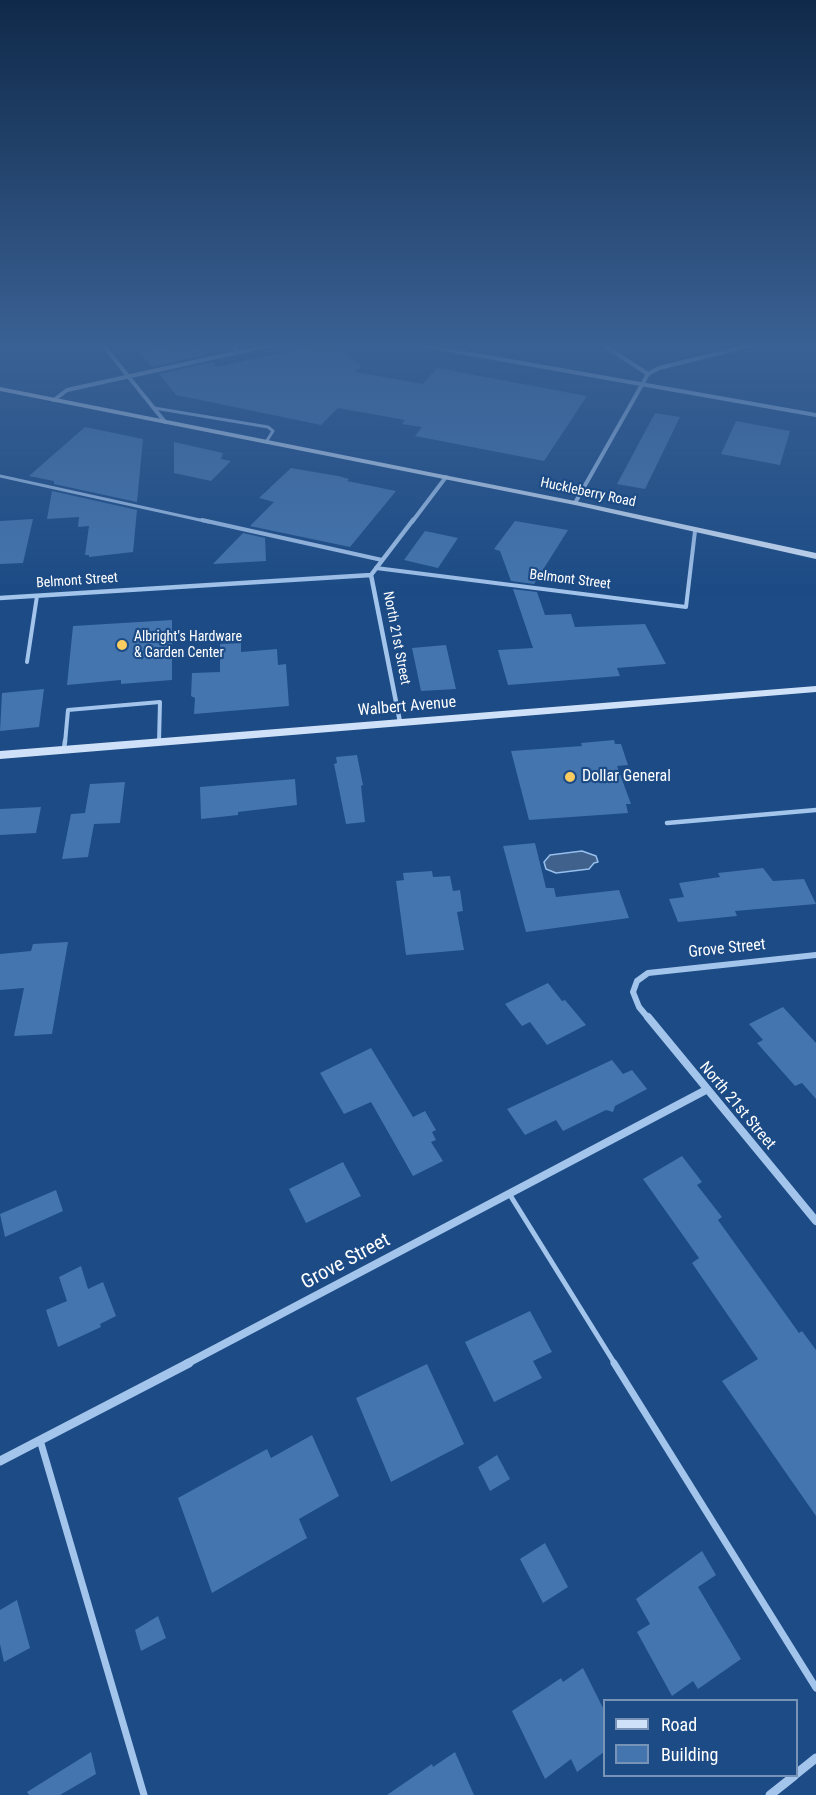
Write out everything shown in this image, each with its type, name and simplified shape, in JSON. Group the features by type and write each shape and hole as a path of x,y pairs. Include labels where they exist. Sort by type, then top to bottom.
{"street":[{"name":"Huckleberry Road","path":"199,429 575,503 816,556"},
{"path":"575,503 616,429"},
{"name":"North 21st Street","path":"400,722 371,575 446,477"},
{"name":"Belmont Street","path":"0,598 371,575"},
{"name":"Walbert Avenue","path":"0,755 816,689"},
{"name":"Grove Street","path":"639,1007 633,992 637,981 648,973 816,955"},
{"name":"North 21st Street","path":"639,1007 816,1221"},
{"name":"Grove Street","path":"0,1461 706,1090"},
{"path":"798,1773 816,1758"},
{"path":"770,1795 793,1777"}],"lane":[{"path":"266,442 273,431 270,429"},
{"path":"0,476 382,560"},
{"name":"Belmont Street","path":"376,568 686,607 695,531"},
{"path":"27,662 37,596"},
{"path":"64,749 69,710 160,702 159,742"},
{"path":"667,823 816,810"},
{"path":"510,1195 816,1688"},
{"path":"40,1440 144,1795"}],"water":[{"path":"582,851 596,856 598,862 589,869 556,873 546,869 544,862 550,855"}],"building":[{"path":"83,429 143,439 137,502 54,484 54,481 29,476"},
{"path":"421,429 565,429 544,461 415,436"},
{"path":"647,429 674,429 645,489 617,484"},
{"path":"732,429 790,431 780,465 721,454"},
{"path":"174,442 223,453 221,459 231,461 211,481 174,473"},
{"path":"291,468 338,476 349,479 347,481 396,491 350,547 250,526 274,502 259,498"},
{"path":"52,491 137,510 133,552 89,557 85,555 89,526 78,527 79,517 47,519"},
{"path":"33,519 23,563 0,564 0,521"},
{"path":"515,521 568,530 534,584 511,581 500,551 494,549"},
{"path":"425,531 458,538 438,568 404,560"},
{"path":"243,533 265,538 266,561 213,564"},
{"path":"513,589 537,592 545,615 571,614 575,627 645,624 666,664 617,668 620,676 508,685 498,650 533,648"},
{"name":"Albright's Hardware & Garden Center","path":"172,620 172,680 121,684 121,680 67,685 73,626"},
{"path":"241,643 241,652 277,649 278,665 286,664 289,706 194,714 195,698 191,696 192,673 220,672 220,644"},
{"path":"446,645 456,689 421,691 412,648"},
{"path":"44,689 39,727 0,731 2,693"},
{"name":"Dollar General","path":"614,740 615,744 621,744 628,765 617,766 631,804 626,804 628,813 529,820 511,751 582,746 581,743"},
{"path":"357,755 363,785 361,786 365,822 346,824 334,764 337,763 336,757"},
{"path":"295,779 297,805 201,819 200,787"},
{"path":"125,782 120,823 94,824 88,857 62,859 71,814 85,813 90,784"},
{"path":"41,807 36,833 0,835 0,809"},
{"path":"535,843 546,888 554,888 556,897 619,890 629,918 526,932 503,846"},
{"path":"763,868 773,881 804,879 816,904 735,911 737,916 678,922 669,899 684,897 679,883 720,877 718,873"},
{"path":"432,871 433,877 450,876 453,891 460,890 463,911 457,912 464,950 406,955 396,881 404,880 403,873"},
{"path":"68,942 52,1034 14,1036 24,988 0,990 0,954 31,951 33,944"},
{"path":"548,983 586,1025 547,1045 530,1022 522,1026 505,1004"},
{"path":"783,1007 816,1043 816,1099 802,1083 795,1086 757,1043 763,1040 749,1024"},
{"path":"371,1048 413,1117 425,1111 436,1130 432,1132 436,1140 431,1142 443,1161 413,1176 371,1102 344,1114 320,1073"},
{"path":"612,1060 623,1074 632,1070 647,1089 615,1106 613,1112 606,1110 563,1131 556,1120 525,1135 507,1109"},
{"path":"682,1156 702,1182 697,1185 722,1217 718,1220 799,1333 802,1331 816,1350 816,1516 722,1381 758,1359 692,1263 699,1258 643,1179"},
{"path":"343,1162 361,1196 306,1223 289,1189"},
{"path":"56,1190 63,1211 5,1237 0,1214"},
{"path":"81,1266 88,1289 103,1282 116,1316 100,1324 101,1327 58,1347 46,1310 67,1301 59,1277"},
{"path":"530,1311 552,1352 533,1361 542,1378 494,1402 465,1342"},
{"path":"427,1364 464,1444 391,1482 356,1398"},
{"path":"312,1435 339,1496 299,1519 307,1538 212,1593 178,1498 267,1449 271,1458"},
{"path":"497,1455 510,1479 490,1491 478,1467"},
{"path":"545,1543 568,1587 543,1603 520,1559"},
{"path":"702,1551 716,1575 698,1587 741,1659 698,1689 693,1681 672,1696 637,1632 650,1624 636,1599"},
{"path":"17,1600 30,1648 4,1662 0,1644 0,1610"},
{"path":"158,1616 166,1638 141,1651 135,1630"},
{"path":"583,1668 603,1708 603,1753 577,1772 571,1759 545,1779 512,1711 561,1678 563,1682"},
{"path":"91,1752 96,1774 60,1795 29,1795 27,1792"},
{"path":"455,1752 474,1795 387,1795 432,1764 433,1767"}],"place":[{"name":"Albright's Hardware & Garden Center","path":"122,645"},
{"name":"Dollar General","path":"570,777"}]}
